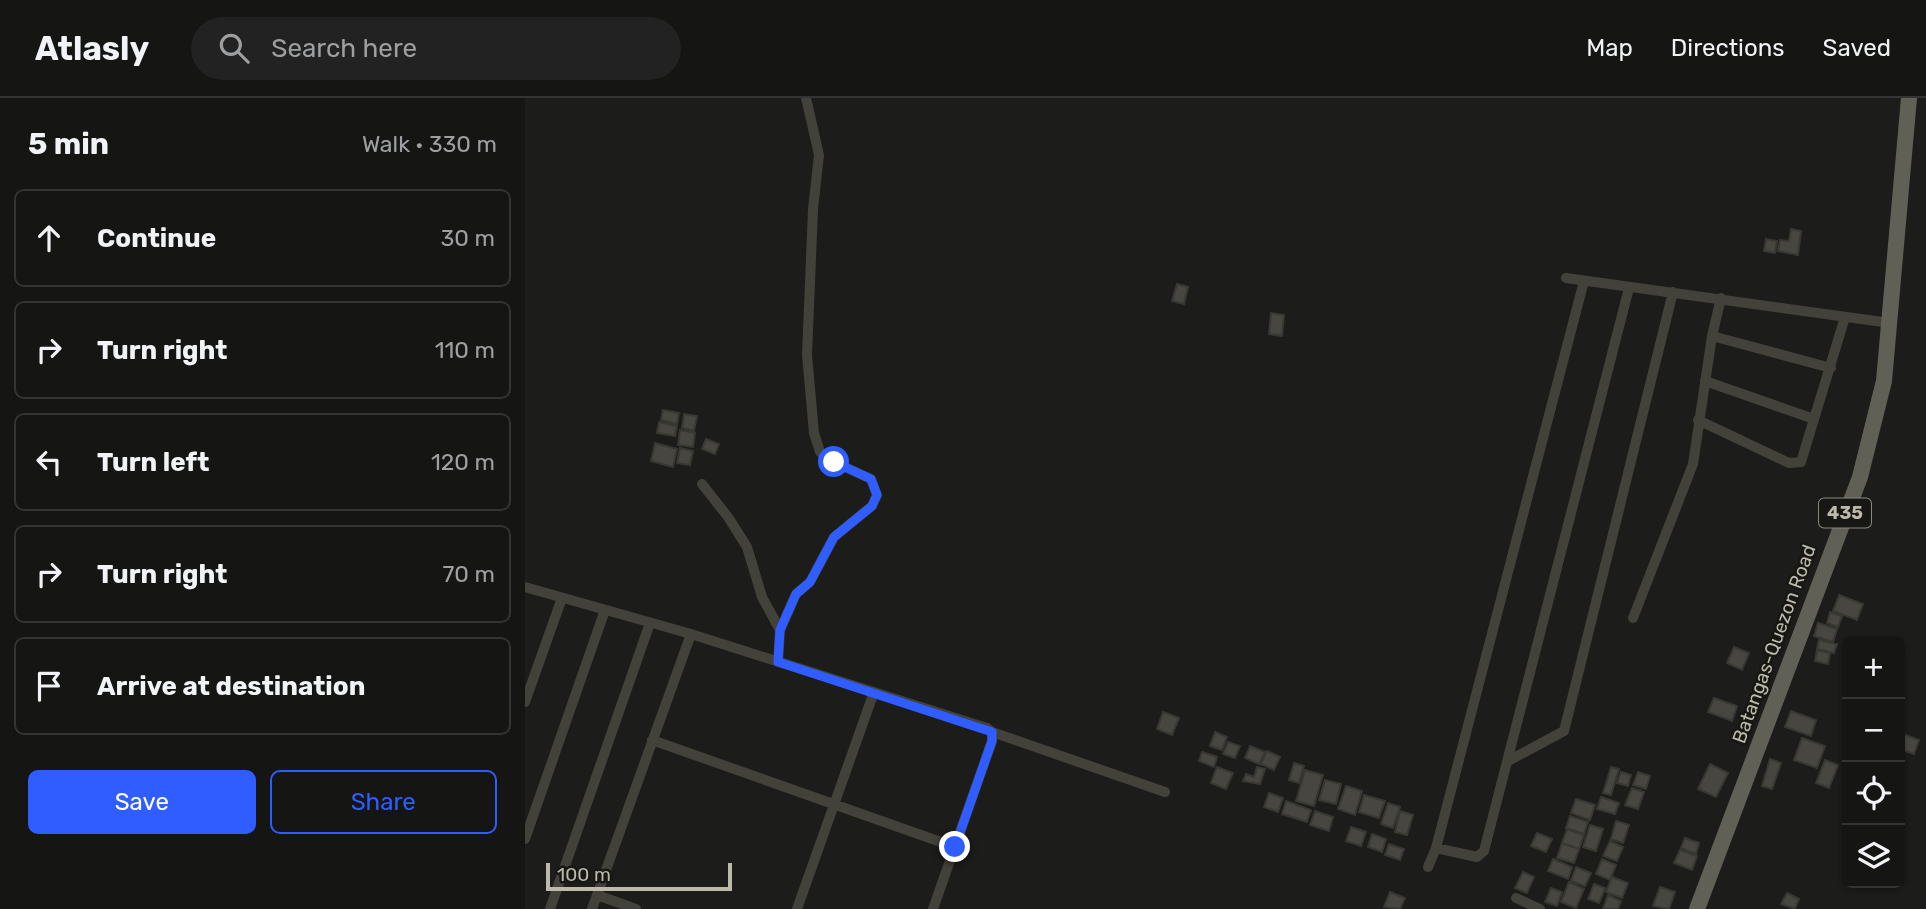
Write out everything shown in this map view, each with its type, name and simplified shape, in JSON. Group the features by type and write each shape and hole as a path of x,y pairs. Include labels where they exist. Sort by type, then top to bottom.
{"main road":[{"name":"Batangas-Quezon Road","path":"1697,909 1860,477 1884,381 1909,98"}],"street":[{"path":"778,662 780,630 790,604 810,582 834,537 872,506 877,495 871,479 820,452 814,433 807,355 813,209 819,155 806,98"},
{"path":"1566,278 1890,323"},
{"path":"1428,867 1436,848 1584,281"},
{"path":"1436,848 1481,856 1510,760 1629,288"},
{"path":"1510,760 1564,731 1673,292"},
{"path":"1633,618 1693,464 1712,336 1721,298"},
{"path":"1698,419 1796,464 1804,454 1845,317"},
{"path":"1712,336 1831,368"},
{"path":"1705,381 1814,419"},
{"path":"702,484 729,517 747,547 762,597 780,630"},
{"path":"525,587 691,634 874,692 1165,792"},
{"path":"525,702 562,598"},
{"path":"525,839 605,610"},
{"path":"550,909 650,623"},
{"path":"592,909 691,634"},
{"path":"797,909 874,692"},
{"path":"933,909 992,741 992,732"},
{"path":"652,740 955,847"},
{"path":"597,895 636,909"},
{"path":"1516,898 1540,909"}],"building":[{"path":"1791,229 1801,231 1798,255 1778,251 1780,240 1789,241"},
{"path":"1766,239 1777,241 1775,253 1764,251"},
{"path":"1177,284 1188,287 1184,304 1172,301"},
{"path":"1271,313 1284,315 1282,336 1269,334"},
{"path":"663,410 679,413 677,424 661,420"},
{"path":"684,414 697,416 694,431 682,428"},
{"path":"659,422 677,426 675,436 657,433"},
{"path":"680,430 695,433 693,447 678,445"},
{"path":"706,439 719,444 715,454 702,449"},
{"path":"655,443 677,449 673,467 651,461"},
{"path":"680,448 693,451 690,465 677,463"},
{"path":"1839,595 1863,604 1857,620 1833,611"},
{"path":"1830,612 1842,616 1838,627 1827,623"},
{"path":"1818,623 1837,629 1833,642 1814,636"},
{"path":"1819,640 1837,644 1834,653 1817,649"},
{"path":"1734,647 1749,653 1742,670 1727,663"},
{"path":"1817,650 1830,653 1828,664 1815,661"},
{"path":"1714,698 1737,706 1732,721 1708,712"},
{"path":"1791,711 1816,720 1811,736 1785,727"},
{"path":"1163,712 1179,718 1172,735 1157,729"},
{"path":"1215,732 1227,737 1222,750 1210,746"},
{"path":"1905,735 1919,740 1914,754 1905,751"},
{"path":"1802,738 1825,746 1817,768 1794,760"},
{"path":"1228,742 1240,746 1235,758 1223,754"},
{"path":"1250,746 1265,752 1259,764 1245,758"},
{"path":"1267,751 1280,757 1274,770 1261,764"},
{"path":"1202,752 1217,757 1214,767 1199,761"},
{"path":"1770,759 1781,763 1772,789 1762,786"},
{"path":"1825,760 1838,765 1829,788 1816,783"},
{"path":"1294,763 1304,766 1299,783 1289,780"},
{"path":"1710,764 1728,773 1716,797 1698,789"},
{"path":"1217,767 1233,773 1226,789 1211,783"},
{"path":"1257,767 1265,769 1260,784 1243,781 1246,774 1254,777"},
{"path":"1611,767 1619,769 1611,795 1603,793"},
{"path":"1305,770 1323,775 1314,806 1296,801"},
{"path":"1621,772 1631,775 1628,786 1617,783"},
{"path":"1638,772 1650,776 1646,789 1633,785"},
{"path":"1325,780 1341,784 1336,804 1319,800"},
{"path":"1346,786 1362,791 1355,815 1338,809"},
{"path":"1632,788 1644,792 1638,809 1625,805"},
{"path":"1269,793 1283,798 1278,812 1264,807"},
{"path":"1364,795 1385,801 1379,818 1359,812"},
{"path":"1601,797 1619,803 1615,814 1597,809"},
{"path":"1576,799 1595,805 1590,820 1571,813"},
{"path":"1286,801 1311,810 1307,822 1282,814"},
{"path":"1388,803 1400,807 1393,828 1381,824"},
{"path":"1315,811 1333,817 1329,831 1310,825"},
{"path":"1400,811 1413,815 1407,835 1395,832"},
{"path":"1570,816 1588,822 1584,834 1566,828"},
{"path":"1616,821 1629,825 1623,843 1611,839"},
{"path":"1590,825 1603,829 1596,851 1583,847"},
{"path":"1351,827 1366,832 1361,846 1346,841"},
{"path":"1567,829 1584,835 1579,849 1562,843"},
{"path":"1537,833 1552,839 1546,852 1531,846"},
{"path":"1372,834 1386,839 1382,852 1368,847"},
{"path":"1685,838 1699,843 1696,854 1681,848"},
{"path":"1610,841 1623,847 1617,861 1603,856"},
{"path":"1562,843 1579,849 1574,863 1557,858"},
{"path":"1389,844 1404,849 1400,860 1385,855"},
{"path":"1680,850 1697,856 1692,870 1674,863"},
{"path":"1553,859 1572,867 1568,879 1548,871"},
{"path":"1602,859 1616,865 1610,880 1596,874"},
{"path":"1576,867 1591,873 1585,886 1571,881"},
{"path":"1523,872 1534,877 1527,893 1515,888"},
{"path":"1612,877 1628,883 1622,898 1606,892"},
{"path":"1569,882 1584,889 1576,908 1561,902"},
{"path":"1594,884 1605,888 1599,903 1588,899"},
{"path":"1660,887 1675,892 1669,909 1653,906"},
{"path":"1551,888 1562,892 1557,906 1545,902"},
{"path":"1390,892 1405,898 1400,909 1384,907"},
{"path":"1787,893 1799,899 1795,909 1781,904"},
{"path":"1608,895 1621,901 1618,909 1603,909"}],"route":[{"path":"834,462 871,479 876,486 877,495 872,506 834,537 810,582 796,594 784,614 778,662 987,728 992,732 992,741 955,847"}]}
